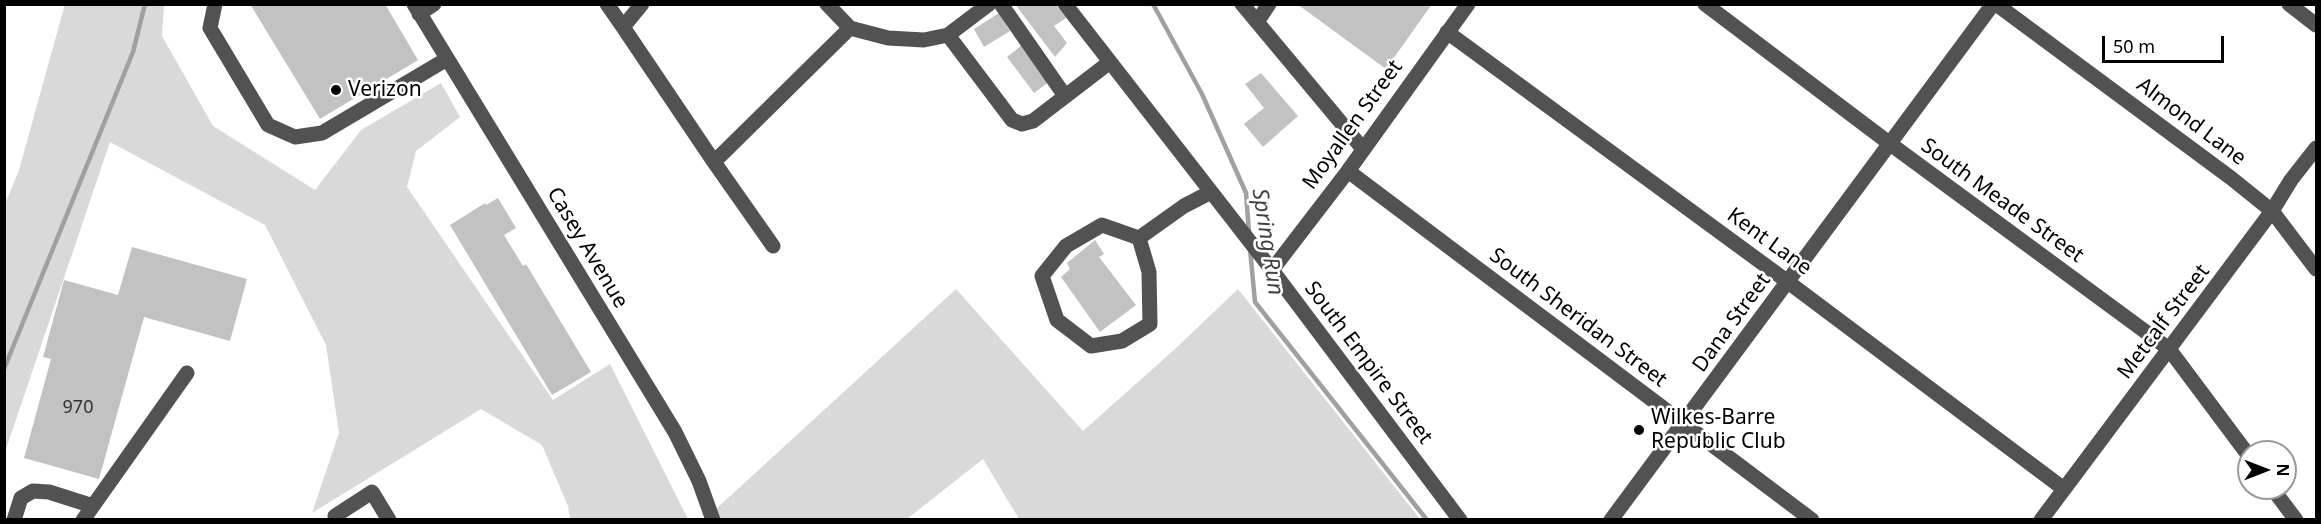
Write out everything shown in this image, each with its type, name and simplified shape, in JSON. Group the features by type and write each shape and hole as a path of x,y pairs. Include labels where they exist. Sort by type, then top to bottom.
{"street":[{"path":"215,4 210,28 268,125 295,137 322,133 447,59"},
{"path":"416,9 434,4"},
{"path":"607,4 773,246"},
{"path":"623,27 642,4"},
{"path":"827,4 850,28 888,38 924,40 948,35 989,4"},
{"path":"1001,4 1065,96"},
{"name":"South Empire Street","path":"1065,4 1272,270 1460,519"},
{"path":"1242,4 1363,149"},
{"path":"1257,22 1269,4"},
{"name":"Moyallen Street","path":"1272,270 1348,171 1468,4"},
{"name":"South Meade Street","path":"1705,4 2169,349 2237,440"},
{"name":"Dana Street","path":"1611,519 1684,424 1889,143 1995,4"},
{"name":"Almond Lane","path":"1995,4 2231,178 2272,211 2316,269"},
{"path":"2289,4 2316,25"},
{"name":"Casey Avenue","path":"416,9 675,432 699,481 713,519"},
{"path":"714,162 850,28"},
{"name":"Kent Lane","path":"1447,32 1788,282 2064,489"},
{"path":"948,35 1012,120 1022,124 1033,121 1110,62"},
{"name":"Metcalf Street","path":"2041,519 2272,211 2291,180 2316,148"},
{"name":"South Sheridan Street","path":"1348,171 1812,519"},
{"path":"1139,238 1184,206 1211,192"},
{"path":"1102,225 1139,238 1149,272 1150,324 1122,341 1091,346 1057,320 1042,276 1066,246 1102,225"},
{"path":"83,519 187,373"},
{"path":"14,519 21,498 33,491 49,492 93,506"},
{"path":"335,516 372,492 388,519"},
{"path":"2281,500 2296,519"}],"shaded area":[{"path":"65,4 164,5 162,36 213,126 315,190 361,130 441,83 460,117 416,151 407,187 553,400 610,364 688,519 570,519 568,506 542,445 481,409 312,513 339,433 326,345 265,225 110,142 5,452 5,204 19,170"},
{"path":"956,289 1083,431 1238,289 1420,519 1019,519 983,459 907,519 704,520"}],"building":[{"name":"Verizon","path":"250,4 385,4 418,60 320,119"},
{"path":"1015,4 1055,4 1066,18 1054,26 1067,43 1055,57"},
{"path":"1297,4 1432,4 1386,69"},
{"path":"999,13 1010,31 984,47 974,29"},
{"path":"1022,45 1049,82 1034,93 1007,57"},
{"path":"1261,73 1298,116 1263,147 1244,124 1264,108 1245,84"},
{"path":"498,198 516,228 504,235 523,266 526,264 591,372 552,395 450,225 485,203 486,205"},
{"path":"1095,240 1104,254 1099,257 1136,305 1100,332 1061,277 1070,269 1067,263"},
{"path":"132,247 247,279 230,341 144,317 99,479 24,458 51,359 43,357 64,280 118,295"}],"waterway":[{"path":"4,369 133,52 145,4"},
{"name":"Spring Run","path":"1153,4 1202,94 1246,193 1249,232"},
{"name":"Spring Run","path":"1250,249 1255,302 1427,520"}],"place":[{"name":"Verizon","path":"336,90"},
{"name":"Wilkes-Barre Republic Club","path":"1639,430"}]}
